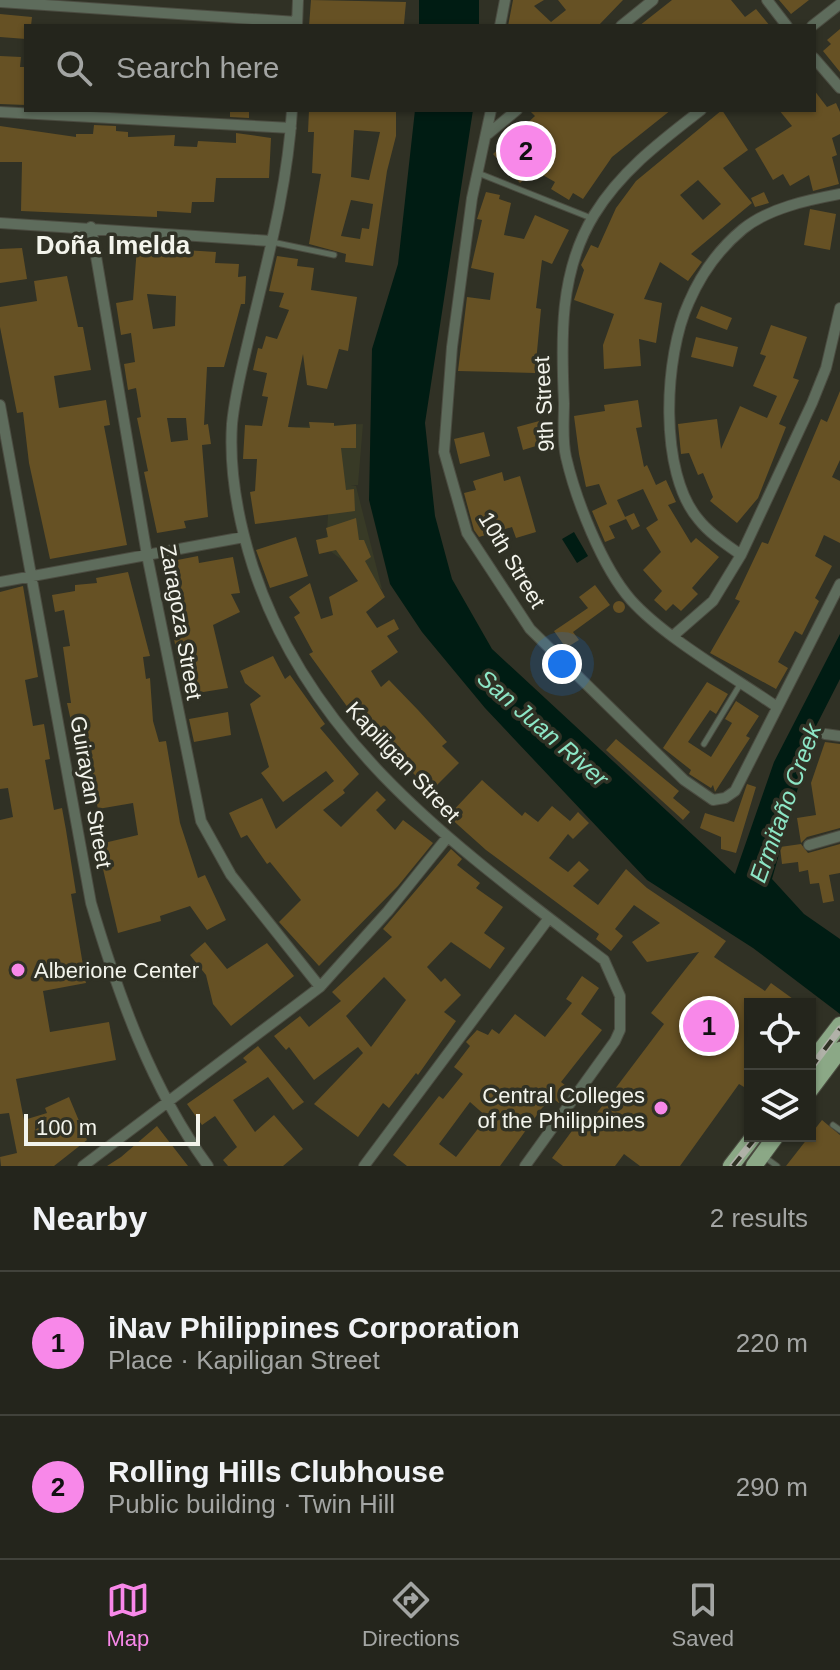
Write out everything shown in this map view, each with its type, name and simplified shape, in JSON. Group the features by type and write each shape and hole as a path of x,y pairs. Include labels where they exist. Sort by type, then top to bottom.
{"main road":[{"path":"816,1079 834,1045 840,1025"},
{"path":"816,1059 834,1045"},
{"path":"731,1166 749,1142"},
{"path":"758,1160 772,1142"}],"street":[{"path":"0,2 297,24 298,0"},
{"path":"500,24 505,0"},
{"path":"623,24 653,0"},
{"path":"767,0 785,24"},
{"path":"815,24 840,4"},
{"path":"816,60 840,88"},
{"path":"0,112 291,128"},
{"name":"Kapiligan Street","path":"292,112 271,241 232,425 235,478 244,537 268,612 303,679 360,752 446,839 609,966 620,996 620,1030 525,1166"},
{"name":"10th Street","path":"491,112 477,173 452,347 444,452 467,533 530,629 684,780 713,800 732,794 777,707"},
{"path":"488,134 515,112"},
{"name":"9th Street","path":"699,112 632,166 592,218 570,272 560,326 566,456 596,542 630,600 674,635 777,707"},
{"path":"741,555 698,519 680,486 670,450 672,387 681,328 688,303 709,266 741,231 790,206 840,194"},
{"path":"0,223 271,241"},
{"name":"Zaragoza Street","path":"91,227 185,756 209,840 231,875 320,987"},
{"path":"674,635 713,601 741,555 812,403 826,368 840,308"},
{"name":"Guirayan Street","path":"0,405 91,903 128,1014 168,1100 208,1166"},
{"path":"0,582 244,537"},
{"path":"777,707 840,584"},
{"path":"825,734 840,736"},
{"path":"809,845 840,836"},
{"path":"83,1166 320,987 388,911 446,839"},
{"path":"364,1166 549,918"}],"lane":[{"path":"477,173 592,218"},
{"path":"271,241 334,255"},
{"path":"704,744 742,683"},
{"path":"833,1125 840,1130"},
{"path":"758,1160 777,1166"}],"shaded area":[{"path":"363,424 358,485 351,485 356,486 382,589 326,548 330,482 302,478 297,427"}],"water":[{"path":"419,0 479,0 479,24 419,24"},
{"path":"415,112 473,112 425,423 435,516 452,579 492,649 735,874 774,762 840,634 840,679 815,728 772,879 804,914 840,939 840,1014 753,948 647,880 485,708 422,632 390,584 369,500 372,349 398,264"},
{"path":"574,532 588,556 577,563 562,539"}],"building":[{"path":"311,0 406,2 404,24 309,24"},
{"path":"513,0 544,0 534,6 551,22 566,10 558,0 623,0 600,24 508,24"},
{"path":"672,0 731,0 745,17 756,9 768,24 642,24"},
{"path":"779,0 809,0 791,14"},
{"path":"0,14 32,17 31,24 24,24 24,39 0,37"},
{"path":"840,29 840,72 823,51 831,44 827,40"},
{"path":"0,56 21,57 24,105 0,104"},
{"path":"816,93 827,107 836,103 840,112 840,134 832,138 837,155 832,157 839,184 813,191 809,175 790,186 783,174 773,180 755,149 792,126 781,112 816,112"},
{"path":"230,112 249,112 249,118 230,117"},
{"path":"309,112 396,112 396,136 387,171 373,266 345,262 346,254 309,244 321,174 312,173 314,132 308,132","holes":["354,130 380,132 369,180 351,177","351,200 373,204 369,229 362,228 360,239 341,236"]},
{"path":"531,112 668,112 612,157 583,199 573,193 569,200 551,189 555,182 534,170 520,183 493,154 535,116"},
{"path":"720,112 723,112 748,150 723,168 752,203 691,254 702,262 688,281 660,262 644,299 662,303 656,343 639,339 641,366 604,369 603,345 614,314 574,300 584,270 581,265 591,245 598,248 616,208 636,181","holes":["698,180 721,204 703,220 680,195"]},
{"path":"94,125 116,126 116,131 128,132 128,137 175,135 174,146 197,147 198,141 236,143 236,133 271,138 269,178 216,178 214,202 192,202 191,213 157,211 157,217 21,211 22,162 0,162 0,126 76,137 76,134 93,134"},
{"path":"486,192 500,195 499,199 511,203 504,235 524,239 535,215 569,230 552,264 542,260 536,308 541,309 535,373 458,371 467,297 490,300 494,273 471,268 482,220 477,219"},
{"path":"764,192 769,203 755,207 751,198"},
{"path":"810,209 836,214 830,250 804,245"},
{"path":"137,247 216,252 215,263 239,264 238,277 246,276 245,304 241,304 224,367 207,367 204,425 208,424 211,444 202,445 208,517 184,521 186,528 157,533 144,472 148,471 137,418 141,417 136,388 128,390 124,364 135,362 131,333 121,335 116,303 133,300","holes":["147,294 176,296 175,326 153,329","167,418 186,418 188,440 171,442"]},
{"path":"22,248 27,279 0,283 0,249"},
{"path":"277,256 298,259 297,266 314,268 311,290 357,297 348,351 339,349 327,389 307,385 303,354 288,427 310,428 309,422 334,423 334,426 356,424 356,448 341,448 346,490 354,489 355,511 255,524 250,492 255,491 257,459 243,459 245,425 262,426 268,397 262,396 267,373 253,370 258,348 262,349 266,336 277,339 289,310 279,307 284,293 269,291"},
{"path":"67,276 78,327 83,327 91,370 54,376 59,408 106,400 110,425 104,426 127,545 50,559 29,463 23,412 17,413 0,327 0,307 37,301 34,281"},
{"path":"701,306 732,318 727,330 696,318"},
{"path":"771,325 807,337 793,378 799,380 779,424 786,427 758,498 737,523 710,501 713,497 703,473 698,475 689,453 681,454 678,424 717,419 721,449 740,406 767,418 777,396 753,386 766,356 760,354"},
{"path":"696,337 738,347 733,367 691,357"},
{"path":"840,391 840,460 832,477 840,481 840,543 824,535 815,556 832,566 815,598 819,601 802,635 795,631 778,662 788,668 776,689 710,653 740,601 735,599 762,542 768,544 821,419 827,422"},
{"path":"638,400 642,427 636,428 644,467 647,465 656,485 666,480 676,502 668,505 691,543 696,538 719,557 692,588 698,594 681,611 673,604 666,611 654,600 662,591 643,570 661,552 646,528 658,520 643,489 617,500 626,519 609,526 615,538 605,542 592,511 607,504 599,484 586,487 579,454 574,416 605,411 604,405"},
{"path":"543,420 549,442 523,450 517,427"},
{"path":"484,432 490,456 460,464 454,439"},
{"path":"502,472 504,481 520,476 536,532 516,538 512,527 479,537 474,530 464,493 476,490 473,481"},
{"path":"634,513 640,526 632,530 625,517"},
{"path":"356,518 359,540 364,540 371,557 365,561 385,597 366,612 377,628 394,619 399,629 387,636 398,652 371,671 381,687 389,680 418,710 447,742 442,746 459,763 431,791 397,757 394,759 375,741 351,712 309,654 313,652 294,617 300,613 289,597 310,583 321,619 333,615 329,597 358,581 336,550 319,554 316,540 328,537 326,528"},
{"path":"296,537 308,576 270,588 256,550"},
{"path":"198,556 199,563 233,557 240,593 231,594 240,612 213,625 228,688 185,695 174,639 178,639 162,563"},
{"path":"128,572 150,656 143,657 146,679 150,678 153,721 159,742 166,741 180,823 198,878 205,875 226,920 207,930 190,906 160,916 161,921 118,933 103,869 97,871 91,846 138,835 133,803 98,809 86,756 79,757 67,703 71,703 63,647 70,646 64,610 55,612 52,595 75,591 75,585 97,583 96,578"},
{"path":"595,585 610,605 573,632 579,640 566,648 554,631 588,608 579,597"},
{"path":"23,586 38,677 25,680 33,726 44,724 50,759 45,760 54,810 62,808 76,893 71,894 86,983 43,991 50,1032 109,1022 116,1060 16,1079 24,1120 47,1113 45,1108 69,1097 87,1140 54,1166 1,1166 0,1157 17,1153 9,1113 0,1114 0,820 13,817 8,788 0,789 0,592"},
{"path":"619,601 625,607 619,613 613,607"},
{"path":"273,656 285,679 290,675 325,724 320,728 359,774 343,790 345,793 323,810 341,827 377,791 386,800 376,810 395,830 403,820 433,843 398,886 319,966 279,922 301,900 270,862 267,864 247,835 241,838 229,813 262,798 276,829 334,781 326,771 283,802 261,773 269,767 250,704 261,696 245,683 240,671"},
{"path":"707,682 728,694 716,714 710,710 688,742 711,757 732,723 725,719 736,701 759,716 746,736 750,738 715,792 713,785 711,788 689,774 691,770 663,748"},
{"path":"228,712 231,735 194,742 189,719"},
{"path":"616,739 679,791 673,798 690,812 683,820 606,750"},
{"path":"825,742 840,744 840,828 807,837 801,843 797,818 816,815 811,783"},
{"path":"482,780 522,816 525,812 538,822 552,806 570,821 578,812 589,823 573,839 568,834 549,858 568,872 579,861 589,870 573,886 598,905 626,869 647,888 726,941 714,957 765,991 771,983 792,998 744,998 744,1087 739,1084 680,1166 640,1166 624,1154 615,1166 563,1166 552,1158 577,1124 584,1130 664,1024 651,1013 699,952 647,962 632,942 660,923 634,905 615,929 623,936 611,951 596,939 599,934 486,850 448,816"},
{"path":"747,784 756,787 736,853 721,849 721,837 700,828 705,813 734,822"},
{"path":"801,844 808,853 840,844 840,873 829,875 834,901 823,903 819,883 810,884 808,870 799,872 798,862 782,864 780,847"},
{"path":"451,849 462,859 457,865 480,883 476,888 503,907 484,933 505,948 490,969 451,942 427,967 441,982 445,978 461,995 444,1012 456,1021 418,1075 416,1073 389,1108 383,1103 358,1137 314,1104 363,1053 358,1047 314,1080 289,1047 286,1050 274,1036 300,1016 309,1027 341,1001 332,992 392,937 383,929","holes":["384,977 406,1000 371,1047 346,1016"]},
{"path":"205,942 227,969 267,943 294,976 231,1026 213,1004 206,975 190,955"},
{"path":"582,976 599,988 581,1014 602,1030 561,1082 570,1089 559,1103 552,1098 542,1108 500,1166 407,1166 393,1155 439,1096 443,1099 463,1074 454,1067 470,1046 466,1042 477,1030 488,1035 492,1029 499,1034 515,1014 545,1037 572,1003 566,999","holes":["470,1102 487,1117 456,1157 439,1144"]},
{"path":"258,1046 304,1102 293,1110 268,1077 233,1100 255,1132 274,1115 303,1149 283,1166 228,1166 223,1160 237,1147 215,1116 202,1125 187,1104 247,1062 243,1058"},
{"path":"822,1120 840,1135 840,1166 786,1166 805,1142 816,1142 816,1128"},
{"path":"157,1126 188,1166 107,1166 121,1157"}],"railway":[{"path":"816,1061 840,1029"},
{"path":"733,1166 752,1142"}],"place":[{"name":"Rolling Hills Clubhouse","path":"526,151"},
{"name":"Alberione Center","path":"18,970"},
{"name":"iNav Philippines Corporation","path":"709,1026"},
{"name":"Central Colleges of the Philippines","path":"661,1108"}],"district":[{"name":"Doña Imelda","path":"113,245"}],"water label":[{"name":"San Juan River","path":"543,728"},
{"name":"Ermitaño Creek","path":"785,803"}]}
